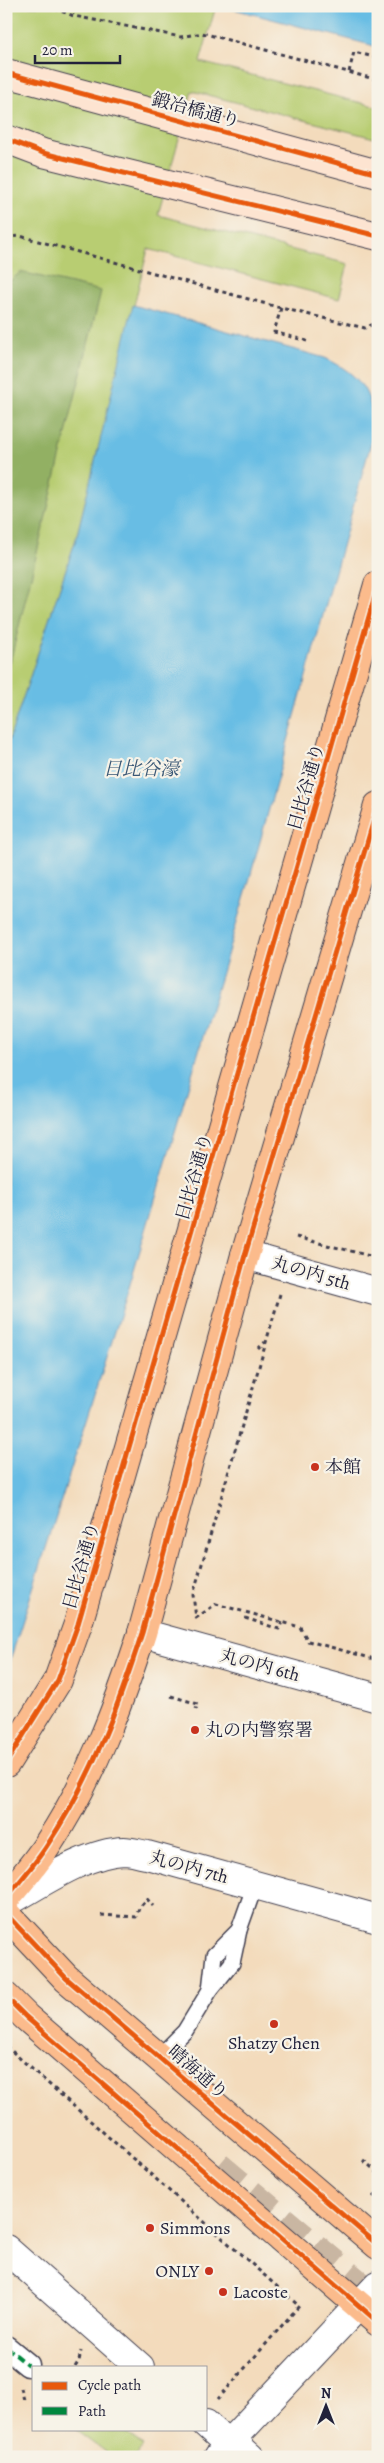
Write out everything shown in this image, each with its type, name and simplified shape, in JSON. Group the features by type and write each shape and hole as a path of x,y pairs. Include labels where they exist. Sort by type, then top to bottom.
{"main road":[{"name":"鍛冶橋通り","path":"6,73 378,174"},
{"path":"6,139 43,153 378,236"},
{"name":"日比谷通り","path":"6,1763 58,1680 81,1615 378,585"},
{"path":"6,1898 48,1845 78,1793 104,1739 142,1633 245,1255 378,806"},
{"path":"6,1731 28,1717 50,1694"},
{"name":"晴海通り","path":"6,1914 66,1978 378,2245"},
{"path":"6,1997 26,2017 368,2314"}],"street":[{"name":"丸の内 5th","path":"245,1255 378,1292"},
{"name":"丸の内 6th","path":"142,1633 378,1698"},
{"name":"丸の内 7th","path":"6,1903 72,1867 98,1857 123,1851 147,1855 378,1919"},
{"path":"6,2249 139,2366"},
{"path":"210,2415 232,2450 368,2314 378,2285"},
{"path":"6,2347 28,2365"}],"lane":[{"path":"159,2058 185,2030 210,1990 214,1954 239,1930 256,1885"}],"path":[{"path":"47,6 74,16 181,37 202,33 378,80"},
{"path":"71,6 74,16"},
{"path":"349,72 354,52 378,58"},
{"path":"6,237 20,236 281,308 365,328 378,322"},
{"path":"281,308 274,332 307,341"},
{"path":"296,1237 378,1258"},
{"path":"288,1296 279,1294 194,1595 196,1618 216,1604 300,1628 308,1641 378,1660"},
{"path":"258,1348 266,1342"},
{"path":"245,1618 279,1629 282,1622"},
{"path":"171,1696 198,1704 196,1709"},
{"path":"101,1915 136,1917 139,1908 147,1899 153,1906"},
{"path":"6,2046 299,2306 210,2415"},
{"path":"363,2160 378,2173"},
{"path":"373,2197 378,2192"},
{"path":"76,2366 79,2361 82,2343"}],"green space":[{"path":"6,6 216,6 200,62 378,107 378,139 192,91 158,215 348,264 339,299 148,249 76,539 6,749"},
{"path":"21,272 101,291 6,679 6,284"},
{"path":"76,2430 121,2430 143,2446 135,2457 113,2457"}],"water":[{"path":"222,6 378,6 378,47"},
{"name":"日比谷濠","path":"133,305 325,358 338,365 358,380 369,399 373,424 372,439 249,881 128,1291 6,1673 6,749 76,539"}],"tunnel":[{"path":"218,2166 378,2300"}],"marked path":[{"path":"6,2347 28,2365"}],"cycle path":[{"path":"6,73 378,174"},
{"path":"6,139 43,153 378,236"},
{"path":"6,1763 58,1680 78,1624 378,585"},
{"path":"6,1898 43,1851 77,1794 102,1742 133,1661 245,1255 378,806"},
{"path":"6,1914 66,1978 378,2245"},
{"path":"6,1997 26,2017 378,2322"}],"place":[{"name":"本館","path":"315,1467"},
{"name":"丸の内警察署","path":"195,1730"},
{"name":"Shatzy Chen","path":"274,2024"},
{"name":"Simmons","path":"150,2228"},
{"name":"ONLY","path":"209,2271"},
{"name":"Lacoste","path":"223,2292"}]}
